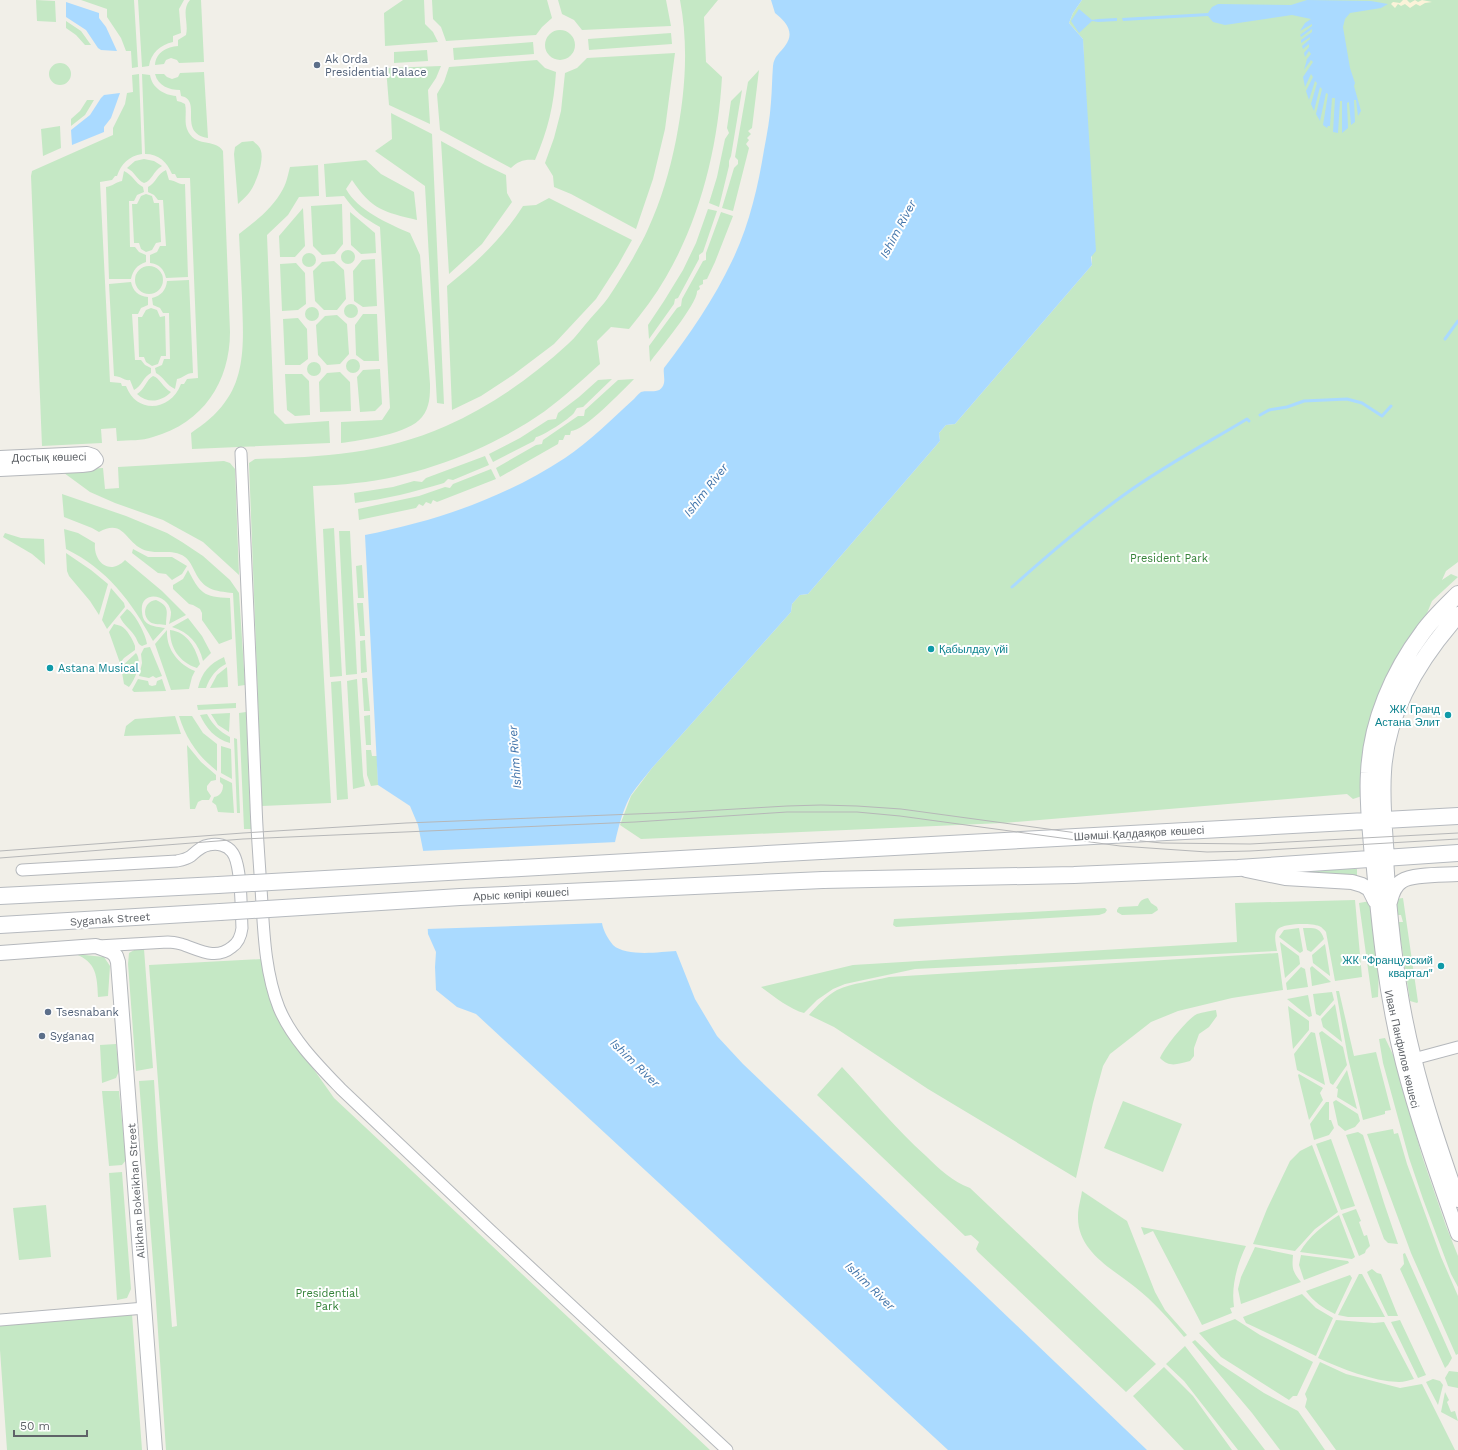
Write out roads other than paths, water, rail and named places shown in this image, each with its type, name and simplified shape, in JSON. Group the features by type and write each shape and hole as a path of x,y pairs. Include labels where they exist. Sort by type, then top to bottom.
{"main road":[{"path":"1379,858 1377,821 1368,787 1371,751 1376,726 1385,699 1406,655 1424,631 1458,594"},
{"path":"1377,821 1382,798 1383,770 1387,744 1395,715 1405,690 1422,661 1440,636 1458,615"},
{"name":"Шәмші Қалдаяқов көшесі","path":"0,896 1458,816"},
{"path":"1238,868 1458,853"},
{"name":"Арыс көпірі көшесі","path":"220,912 460,897 823,880 1074,875 1238,868"},
{"name":"Syganak Street","path":"0,925 220,912"}],"street":[{"path":"242,453 257,846 266,954 270,976 279,1008 289,1027 303,1046 341,1089 489,1230 727,1450"},
{"name":"Достық көшесі","path":"0,458 87,454 93,456 96,460 90,464 82,465 0,469"},
{"path":"0,953 168,942 179,943 212,954 227,951 234,946 241,934 242,928 238,873 233,853 229,848 222,845 215,844 203,846 191,856 177,861 22,870"},
{"name":"Иван Панфилов көшесі","path":"1379,858 1383,907 1398,980 1408,1060 1428,1151 1458,1234"},
{"path":"1238,868 1285,878 1357,883 1369,889 1383,907 1395,888 1403,880 1417,877 1458,874"},
{"name":"Alikhan Bokeikhan Street","path":"96,946 112,952 116,956 118,962 155,1450"},
{"path":"1408,1060 1458,1047"},
{"name":"Иван Панфилов көшесі","path":"1408,1060 1458,1200"},
{"path":"0,1320 145,1308"}],"water":[{"name":"Ishim River","path":"771,0 1082,0 1073,13 1069,23 1083,39 1096,251 1091,257 1092,265 955,424 946,425 939,433 940,441 808,594 800,595 792,604 791,612 652,768 633,792 623,812 615,842 603,897 603,926 611,943 619,949 643,953 676,951 695,999 717,1036 743,1064 1147,1450 948,1450 476,1014 457,1007 436,990 436,952 428,934 424,855 418,825 410,806 378,785 365,535 418,523 443,515 494,496 518,485 565,458 601,430 641,392 657,391 662,387 664,383 664,368 692,329 725,275 738,248 752,206 759,178 771,108 774,63 776,57 788,41 789,36 788,27 775,13"},
{"path":"1307,0 1371,1 1388,4 1381,8 1350,13 1345,19 1343,27 1350,68 1361,111 1358,116 1356,100 1354,100 1355,122 1351,125 1349,102 1347,103 1348,128 1342,133 1342,101 1340,101 1338,133 1333,132 1335,98 1332,98 1330,126 1327,128 1323,125 1328,94 1326,93 1320,121 1316,114 1322,89 1320,87 1314,111 1311,104 1317,83 1315,81 1309,100 1306,91 1313,77 1311,74 1305,87 1303,77 1313,62 1311,60 1304,70 1307,59 1311,54 1309,51 1305,57 1304,53 1309,47 1309,44 1303,49 1302,46 1310,39 1310,37 1301,43 1301,40 1312,32 1312,29 1301,37 1300,35 1312,26 1312,24 1300,31 1305,23 1311,19 1292,15 1225,25 1213,22 1208,16 1123,21 1122,18 1208,13 1212,7 1218,4 1291,5"},
{"path":"66,2 99,13 99,18 106,27 117,51 101,50 98,48 86,30 66,17"},
{"path":"1079,9 1092,20 1117,18 1117,21 1092,21 1079,33 1071,21"},
{"path":"120,93 111,118 104,127 104,132 72,145 71,130 90,115 104,95"}],"waterway":[{"path":"1445,339 1458,321"},
{"path":"1260,415 1269,410 1287,407 1304,401 1347,399 1362,403 1382,416 1391,406"},
{"path":"1012,587 1068,538 1128,492 1247,419 1249,421"}],"tram line":[{"path":"0,851 243,833 406,823 821,805 901,809 1121,839 1162,843 1250,844 1458,833"},
{"path":"0,858 243,839 635,822 787,812 857,812 900,816 1120,846 1207,852 1250,851 1458,839"}],"place":[{"name":"Ak Orda Presidential Palace","path":"317,65"},
{"name":"Қабылдау үйі","path":"931,649"},
{"name":"Astana Musical","path":"50,668"},
{"name":"ЖК Гранд Астана Элит","path":"1448,715"},
{"name":"ЖК \"Французский квартал\"","path":"1441,966"},
{"name":"Tsesnabank","path":"48,1012"},
{"name":"Syganaq","path":"42,1036"}],"park label":[{"name":"President Park","path":"1169,558"},
{"name":"Presidential Park","path":"327,1299"}]}
